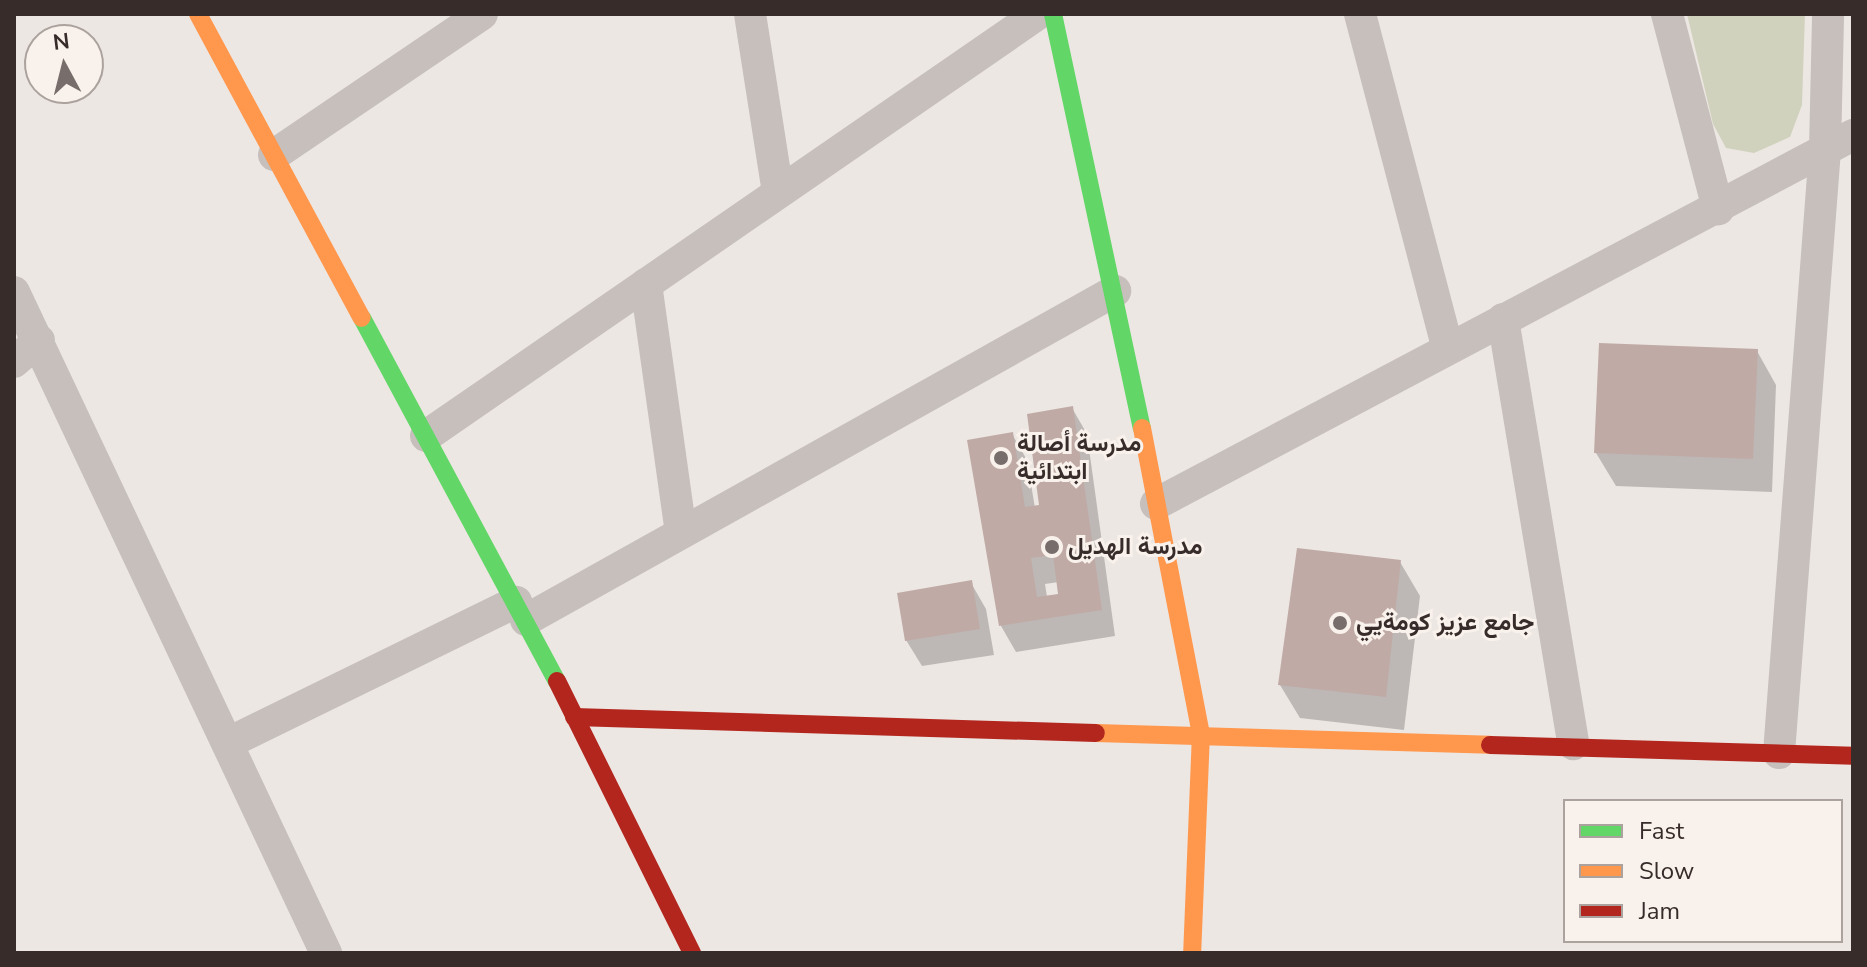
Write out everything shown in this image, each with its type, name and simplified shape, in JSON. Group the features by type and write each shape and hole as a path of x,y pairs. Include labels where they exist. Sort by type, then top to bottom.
{"street":[{"path":"198,14 521,611 692,953"},
{"path":"274,155 482,14"},
{"path":"750,14 778,193"},
{"path":"426,436 1038,14"},
{"path":"1053,14 1115,291 1201,733 1192,953"},
{"path":"1360,14 1448,349"},
{"path":"1667,14 1718,209"},
{"path":"1779,753 1839,142 1828,14"},
{"path":"1156,504 1503,319 1718,209 1839,142"},
{"path":"646,284 681,533"},
{"path":"228,743 521,611 681,533 1115,291"},
{"path":"14,292 326,953"},
{"path":"1503,319 1573,744"},
{"path":"14,362 39,340"},
{"path":"574,717 1573,744 1853,756"}],"green space":[{"path":"1687,14 1805,14 1802,105 1790,137 1754,153 1726,148 1713,124"}],"building":[{"path":"1599,343 1758,349 1753,459 1594,453"},
{"path":"1073,406 1102,610 999,626 967,440 1013,432 1025,507 1039,505 1027,414","holes":["1053,555 1058,594 1037,597 1031,558"]},
{"name":"جامع عزيز كومةيي","path":"1297,548 1401,560 1386,697 1278,685"},
{"path":"972,580 980,629 905,641 897,593"}],"traffic: fast":[{"path":"1053,14 1142,428"},
{"path":"362,318 557,681"}],"traffic: slow":[{"path":"198,14 362,318"},
{"path":"1142,428 1201,733 1192,953"},
{"path":"1096,733 1490,745"}],"traffic: jam":[{"path":"557,681 692,953"},
{"path":"574,717 1096,733"},
{"path":"1490,745 1853,756"}],"place":[{"name":"مدرسة أصالة ابتدائية","path":"1001,458"},
{"name":"مدرسة الهديل","path":"1052,547"},
{"name":"جامع عزيز كومةيي","path":"1340,623"}]}
